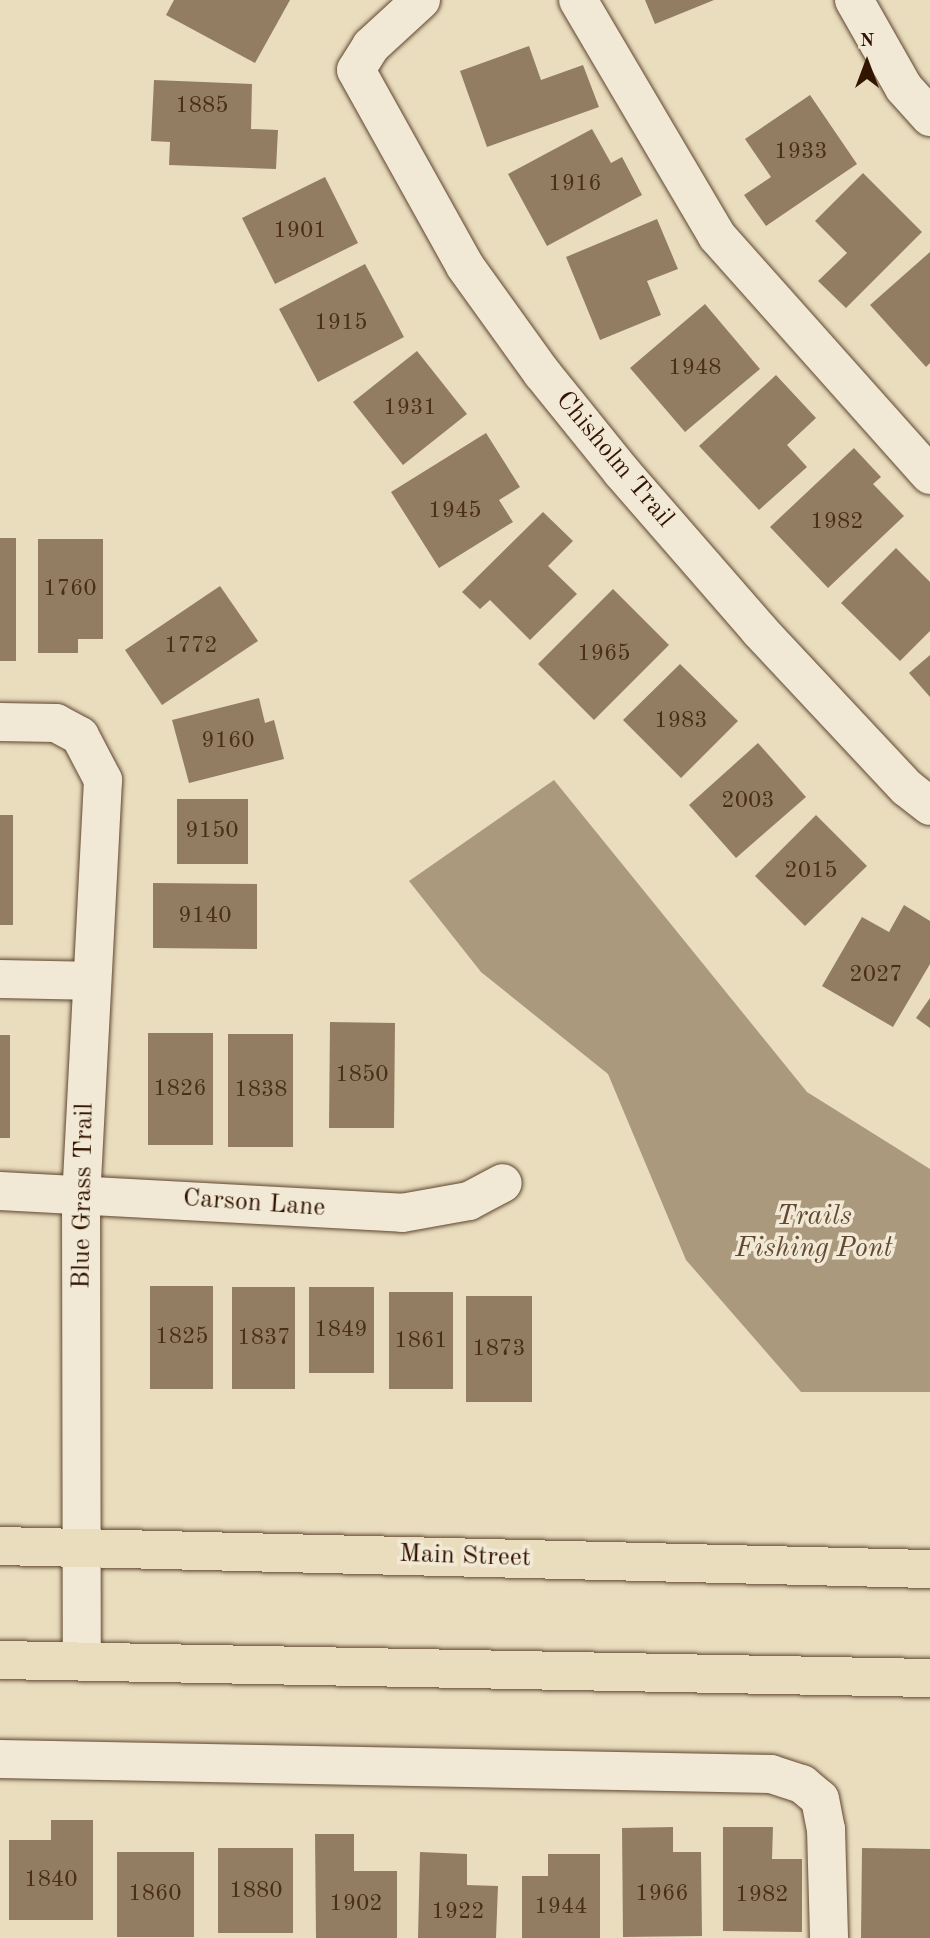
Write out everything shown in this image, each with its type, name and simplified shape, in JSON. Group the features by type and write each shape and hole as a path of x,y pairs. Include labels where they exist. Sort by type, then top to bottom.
{"main road":[{"name":"Main Street","path":"0,1546 930,1569"},
{"path":"0,1660 930,1678"}],"street":[{"name":"Chisholm Trail","path":"421,0 371,46 356,70 465,266 542,373 759,631 930,806"},
{"path":"578,0 717,236 930,475"},
{"path":"854,0 904,88 930,117"},
{"name":"Blue Grass Trail","path":"0,722 56,723 80,736 103,780 81,1193 82,1661"},
{"path":"0,979 92,981"},
{"name":"Carson Lane","path":"0,1191 81,1193 402,1213 469,1201 503,1183"},
{"path":"0,1759 771,1774 802,1784 820,1799 826,1829 829,1938"}],"water":[{"name":"Trails Fishing Pont","path":"554,780 807,1092 930,1169 930,1392 801,1392 686,1260 608,1074 481,972 409,881"}],"building":[{"path":"174,0 290,0 255,63 166,15"},
{"path":"645,0 714,0 655,24"},
{"path":"529,46 541,80 583,65 599,107 487,147 460,71"},
{"path":"154,80 252,84 251,129 278,130 276,169 169,165 170,142 151,141"},
{"path":"810,95 857,164 766,226 744,195 771,177 745,139"},
{"path":"592,129 611,163 622,157 642,195 547,246 508,174"},
{"path":"863,173 922,232 846,308 818,281 847,253 815,221"},
{"path":"325,177 358,243 275,284 242,218"},
{"path":"657,219 678,269 647,281 661,315 600,340 566,257"},
{"path":"930,252 930,363 926,367 870,305"},
{"path":"365,264 404,337 318,382 279,309"},
{"path":"705,304 760,369 685,432 630,368"},
{"path":"417,351 467,414 403,465 353,402"},
{"path":"776,375 816,418 787,445 807,467 759,510 699,446"},
{"path":"486,433 520,487 499,500 513,522 439,568 391,492"},
{"path":"854,448 881,477 873,484 904,516 828,588 770,527"},
{"path":"543,512 573,541 548,566 577,594 530,640 490,600 480,609 462,592"},
{"path":"0,538 16,538 16,661 0,661"},
{"path":"38,539 103,539 103,639 78,639 78,653 38,653"},
{"path":"896,548 930,582 930,631 900,661 841,603"},
{"path":"220,586 258,641 162,705 125,650"},
{"path":"613,589 669,645 594,720 538,664"},
{"path":"930,655 930,697 909,673"},
{"path":"680,664 738,721 681,778 623,720"},
{"path":"259,698 265,723 274,720 284,759 189,783 172,720"},
{"path":"758,743 806,797 736,858 689,805"},
{"path":"177,799 248,799 248,864 177,864"},
{"path":"0,815 13,815 13,925 0,925"},
{"path":"816,815 867,866 805,926 755,876"},
{"path":"153,883 257,884 257,949 153,948"},
{"path":"904,905 930,921 930,964 893,1027 822,986 862,917 889,932"},
{"path":"930,998 930,1028 916,1018"},
{"path":"330,1022 395,1023 394,1128 329,1128"},
{"path":"148,1033 213,1033 213,1145 148,1145"},
{"path":"228,1034 293,1034 293,1147 228,1147"},
{"path":"0,1035 10,1035 10,1138 0,1138"},
{"path":"150,1286 213,1286 213,1389 150,1389"},
{"path":"232,1287 295,1287 295,1389 232,1389"},
{"path":"309,1287 374,1287 374,1373 309,1373"},
{"path":"389,1292 453,1292 453,1389 389,1389"},
{"path":"466,1296 532,1296 532,1402 466,1402"},
{"path":"51,1820 93,1820 93,1920 9,1920 9,1840 51,1840"},
{"path":"673,1827 673,1852 701,1852 702,1936 623,1937 622,1828"},
{"path":"723,1827 773,1827 772,1859 802,1859 802,1932 723,1931"},
{"path":"315,1834 354,1834 354,1871 397,1871 397,1938 316,1938"},
{"path":"218,1848 293,1848 293,1933 218,1933"},
{"path":"862,1848 930,1849 930,1938 861,1938"},
{"path":"117,1852 194,1852 194,1937 117,1937"},
{"path":"420,1852 467,1854 467,1885 498,1886 496,1938 418,1938"},
{"path":"548,1854 600,1854 600,1938 522,1938 522,1876 548,1876"}]}
